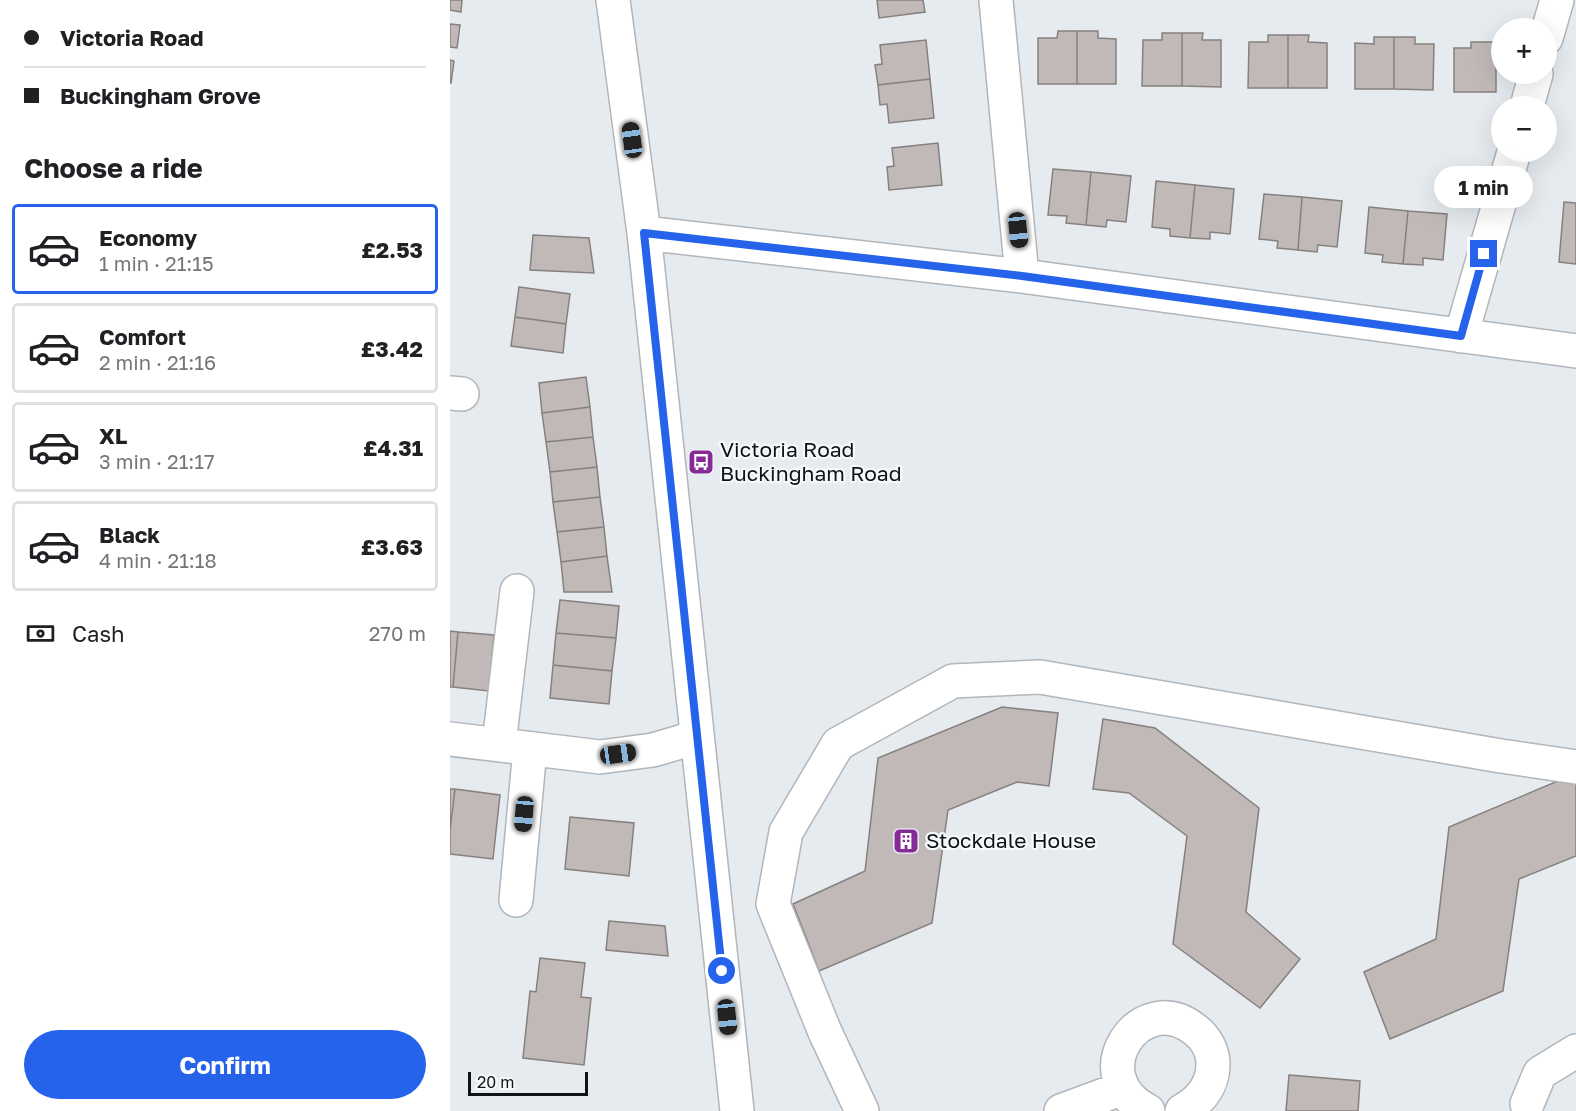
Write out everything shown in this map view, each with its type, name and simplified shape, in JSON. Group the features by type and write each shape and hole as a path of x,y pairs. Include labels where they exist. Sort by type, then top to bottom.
{"street":[{"path":"613,0 644,233 737,1111"},
{"path":"996,0 1022,276"},
{"path":"1552,18 1557,0"},
{"path":"1461,336 1511,162"},
{"path":"644,233 1022,276 1576,351"},
{"path":"516,900 514,747 517,591"},
{"path":"861,1111 825,1032 774,904 786,832 838,744 953,681 1040,677 1576,767"},
{"path":"450,739 600,757 653,750 697,737"},
{"path":"1148,1111 1136,1105 1125,1093 1119,1079 1117,1063 1121,1048 1129,1034 1142,1024 1157,1019 1173,1019 1188,1024 1200,1034 1209,1047 1213,1063 1211,1078 1205,1093 1192,1109"},
{"path":"1527,1104 1540,1073 1576,1051"},
{"path":"1061,1111 1123,1088"}],"building":[{"path":"450,0 462,0 461,12 450,10"},
{"path":"877,0 923,0 925,12 879,18"},
{"path":"450,24 460,25 457,48 450,47"},
{"path":"1058,31 1077,31 1077,84 1038,84 1038,38 1057,38"},
{"path":"1077,31 1098,31 1098,38 1116,39 1116,84 1077,84"},
{"path":"1162,33 1182,33 1182,86 1142,86 1143,40 1162,40"},
{"path":"1182,33 1203,33 1202,40 1221,40 1221,87 1182,86"},
{"path":"1268,35 1288,35 1288,88 1248,88 1249,42 1268,42"},
{"path":"1288,35 1309,35 1308,42 1327,43 1327,88 1288,88"},
{"path":"1374,37 1394,37 1394,89 1355,89 1355,43 1374,44"},
{"path":"1394,37 1415,37 1415,44 1434,44 1433,90 1394,89"},
{"path":"926,40 930,79 878,85 875,65 882,64 880,45"},
{"path":"1471,42 1491,42 1491,84 1496,84 1496,92 1454,92 1454,48 1471,48"},
{"path":"450,60 454,61 451,83 450,83"},
{"path":"930,79 934,118 889,123 887,104 880,105 878,85"},
{"path":"938,143 942,185 889,190 887,167 894,166 892,148"},
{"path":"1053,169 1091,172 1086,225 1066,223 1067,216 1048,215"},
{"path":"1091,172 1131,176 1126,222 1107,220 1106,227 1086,225"},
{"path":"1156,181 1195,185 1190,238 1170,236 1170,229 1152,227"},
{"path":"1195,185 1234,189 1230,234 1210,232 1210,239 1190,238"},
{"path":"1264,194 1302,197 1298,250 1277,248 1278,241 1259,239"},
{"path":"1302,197 1342,201 1337,247 1318,245 1317,252 1298,250"},
{"path":"1564,202 1576,203 1576,264 1559,262"},
{"path":"1369,207 1408,211 1403,264 1382,262 1383,255 1365,253"},
{"path":"1408,211 1447,214 1443,260 1423,258 1423,265 1403,264"},
{"path":"533,235 589,238 594,273 530,270"},
{"path":"519,287 570,294 566,324 515,317"},
{"path":"515,317 566,324 563,353 511,346"},
{"path":"586,377 590,407 542,413 539,383"},
{"path":"590,407 593,437 546,442 542,413"},
{"path":"593,437 597,467 550,472 546,442"},
{"path":"597,467 600,497 553,502 550,472"},
{"path":"600,497 604,527 557,532 553,502"},
{"path":"604,527 607,556 561,562 557,532"},
{"path":"607,556 612,592 564,592 561,562"},
{"path":"560,600 619,606 616,638 556,633"},
{"path":"450,631 458,632 453,687 450,687"},
{"path":"458,632 494,635 489,691 453,687"},
{"path":"556,633 616,638 612,671 553,665"},
{"path":"553,665 612,671 609,704 550,698"},
{"name":"Stockdale House","path":"1002,707 1058,713 1049,786 1017,782 948,810 932,923 819,971 793,904 865,871 878,758"},
{"path":"1103,719 1155,728 1259,808 1246,912 1300,959 1260,1008 1173,944 1187,836 1129,793 1093,789"},
{"path":"1576,775 1576,856 1519,879 1503,991 1390,1039 1364,972 1436,939 1449,827"},
{"path":"450,789 455,789 450,831"},
{"path":"455,789 500,795 493,859 450,854"},
{"path":"570,817 634,823 629,876 565,869"},
{"path":"609,921 665,926 668,956 606,950"},
{"path":"540,958 585,963 581,997 591,998 584,1065 523,1058 530,991 536,992"},
{"path":"1289,1075 1360,1081 1358,1111 1286,1111"}],"place":[{"name":"Victoria Road Buckingham Road","path":"701,462"},
{"name":"Stockdale House","path":"906,841"}],"route":[{"path":"722,971 644,233 1022,276 1461,336 1484,254"}]}
